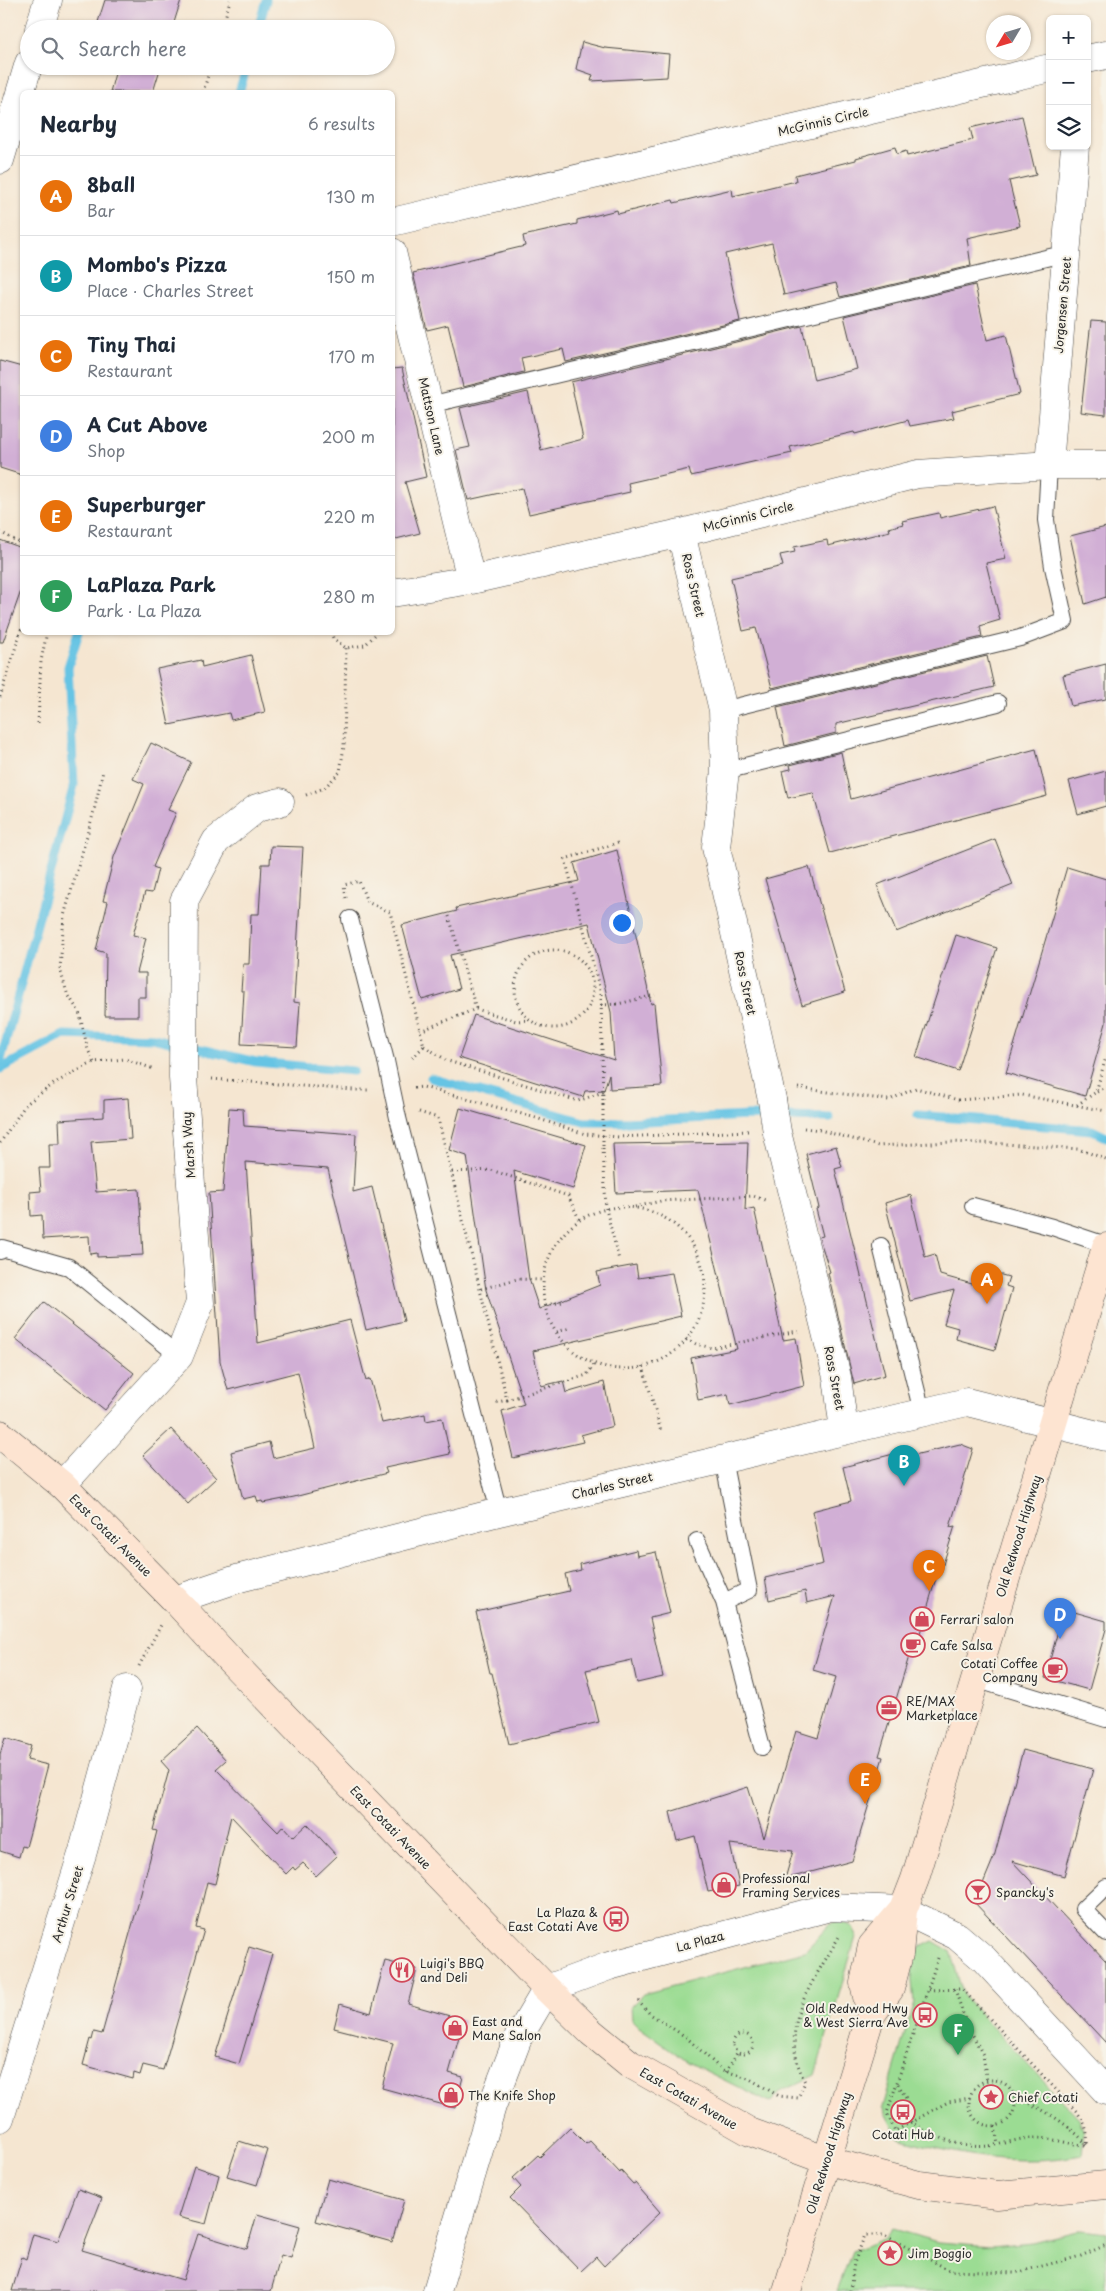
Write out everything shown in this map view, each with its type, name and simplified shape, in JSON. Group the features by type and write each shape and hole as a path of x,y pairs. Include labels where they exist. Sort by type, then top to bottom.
{"main road":[{"name":"Old Redwood Highway","path":"786,2291 871,2015 864,1983 872,1946 903,1910 915,1879 1106,1246"},
{"name":"East Cotati Avenue","path":"0,1434 62,1485 175,1600 230,1660 547,1989 591,2032 630,2064 750,2132 826,2160 920,2185 997,2195 1106,2185"}],"street":[{"path":"42,20 48,0"},
{"path":"1091,58 1106,55"},
{"name":"McGinnis Circle","path":"395,221 1046,69"},
{"path":"21,90 25,75"},
{"path":"0,160 20,93"},
{"name":"Jorgensen Street","path":"1049,465 1075,150"},
{"name":"Mattson Lane","path":"395,264 471,580"},
{"name":"McGinnis Circle","path":"395,593 471,580 681,533 918,474 1049,465 1106,465"},
{"name":"Ross Street","path":"681,533 723,710 725,771 716,847 771,1094 789,1130 836,1377 844,1430"},
{"name":"Marsh Way","path":"62,1485 179,1356 200,1303 183,1081 184,901 216,841 257,808 280,802"},
{"name":"Charles Street","path":"175,1600 240,1578 499,1512 967,1402 1106,1436"},
{"name":"Arthur Street","path":"0,2118 83,1851 127,1689"},
{"name":"La Plaza","path":"547,1989 614,1964 830,1907 903,1910 957,1936 984,1959 1106,2091"},
{"path":"437,2291 492,2106 518,2038 547,1989"}],"lane":[{"path":"429,405 1067,253"},
{"path":"723,710 1020,638 1064,621 1046,520 1049,465"},
{"path":"725,771 998,703"},
{"path":"350,919 398,1118 499,1512"},
{"path":"973,1206 1052,1227 1106,1246"},
{"path":"881,1246 922,1412"},
{"path":"0,1251 2,1248 69,1267 179,1356"},
{"path":"723,1459 750,1590 724,1602"},
{"path":"697,1541 724,1602 762,1747"},
{"path":"975,1679 1106,1719"},
{"path":"1106,1887 1083,1909 1106,1933"}],"path":[{"path":"224,20 230,0"},
{"path":"204,90 208,75"},
{"path":"0,532 20,543"},
{"path":"0,697 20,633"},
{"path":"38,723 41,661 46,635"},
{"path":"332,635 333,638 346,648 365,644 375,635"},
{"path":"280,802 307,795 324,788 340,772 344,746 344,660 346,648"},
{"path":"94,1062 88,1050 79,1012 67,993 60,969 64,916 94,811 103,771"},
{"path":"619,1260 606,1209 603,1148 601,994 565,859 621,842"},
{"path":"350,919 344,885 359,881 367,902 390,912 424,1046 448,1061 578,1101 603,1092"},
{"path":"448,916 476,1009"},
{"path":"551,949 565,951 577,957 586,967 592,978 594,990 591,1002 585,1013 576,1022 552,1028 541,1026 530,1020 521,1010 516,998 515,985 519,971 527,960 538,952 551,949"},
{"path":"592,978 597,977"},
{"path":"601,1005 618,1004 655,995"},
{"path":"420,1031 476,1009 516,1021 530,1020"},
{"path":"412,1058 424,1046"},
{"path":"1096,1092 1106,1057"},
{"path":"0,1143 26,1104 55,1083 94,1062 125,1059 183,1081 213,1079 354,1090 374,1089"},
{"path":"413,1088 423,1087 450,1094 533,1117 585,1134 619,1137 749,1131"},
{"path":"771,1094 802,1088 890,1100 916,1088 958,1100 1022,1095 1106,1111"},
{"path":"1077,1105 1096,1092 1106,1088"},
{"path":"412,1110 438,1118 507,1400"},
{"path":"789,1130 820,1130 878,1146 951,1142 1006,1144 1078,1150 1106,1159"},
{"path":"452,1172 491,1170 568,1196 580,1221"},
{"path":"634,1207 660,1215 682,1230 697,1252 705,1278 704,1305 694,1331 676,1351 653,1364 626,1369 602,1366 581,1356 563,1341 550,1321 544,1298 544,1280 552,1251 566,1232 580,1221 606,1209 634,1207 661,1201 753,1196 768,1201"},
{"path":"480,1289 517,1279 544,1280"},
{"path":"546,1305 562,1302"},
{"path":"557,1332 570,1328"},
{"path":"686,1339 712,1348 808,1328"},
{"path":"491,1404 587,1375 595,1363"},
{"path":"643,1366 661,1432"},
{"path":"127,1689 175,1600"},
{"path":"638,2001 650,2014 686,2037 709,2060 726,2072 748,2078 779,2096 798,2098 805,2082 794,2051 794,2032 799,2008 841,1934"},
{"path":"939,1956 887,2113 895,2131 948,2102 970,2098"},
{"path":"954,1989 964,2020 983,2055 987,2081"},
{"path":"928,1990 962,1989 1077,2112 1086,2127 1087,2145"},
{"path":"742,2034 749,2036 753,2045 750,2052 744,2055 737,2053 732,2045 734,2038 742,2034"},
{"path":"726,2072 737,2053"},
{"path":"987,2081 999,2081 1013,2093 1015,2105 1010,2117 995,2126 983,2124 973,2115 970,2098 976,2087 987,2081"},
{"path":"898,2084 906,2100 911,2122 948,2142 964,2146 998,2145 1033,2138 1074,2145 1087,2145"},
{"path":"1014,2099 1029,2102 1079,2134 1087,2145"},
{"path":"995,2126 998,2145"},
{"path":"850,2291 854,2263 865,2235 884,2235 951,2271 1015,2274 1081,2256 1106,2245"}],"green space":[{"path":"839,1920 853,1927 856,1937 815,2075 780,2092 770,2103 688,2062 632,2020 631,2006 643,1994 805,1951 831,1923"},
{"path":"933,1941 950,1951 964,1997 1079,2119 1084,2132 1082,2155 1035,2160 990,2158 945,2150 899,2138 883,2107 914,2002 911,1972 919,1948"},
{"path":"892,2229 939,2242 991,2246 1032,2242 1081,2230 1106,2233 1106,2283 1104,2291 837,2291 852,2251 884,2239"}],"building":[{"path":"105,0 181,0 175,20 99,20"},
{"path":"582,42 605,48 669,54 667,77 591,81 593,75 576,69"},
{"path":"115,75 158,75 154,90 111,90"},
{"path":"1022,116 1036,175 1009,181 1020,226 967,238 971,266 840,297 836,283 784,295 772,243 725,254 740,321 566,362 563,349 521,358 524,372 463,387 448,325 427,330 413,273 525,246 523,236 577,224 577,220 617,210 618,214 673,200 674,203 732,189 733,196 796,181 795,175 856,160 856,158 895,147 897,154 906,151 907,156 973,140 970,128"},
{"path":"975,285 987,340 1006,335 1020,394 952,411 954,418 910,426 908,420 855,434 854,432 790,447 792,453 691,476 689,469 628,483 630,492 529,514 522,488 468,500 456,450 470,447 460,408 528,392 541,450 583,439 571,382 802,326 814,380 857,369 844,316"},
{"path":"1091,321 1106,322 1106,415 1081,412"},
{"path":"0,361 20,366 20,474 0,468"},
{"path":"402,368 426,477 405,482 420,533 395,539 395,369"},
{"path":"993,506 1006,559 986,563 1000,620 980,626 982,637 772,688 756,628 743,631 731,578 783,566 780,555 795,552 794,547 827,540 828,546 890,531 889,528 903,524 902,521 939,513 940,518"},
{"path":"1106,527 1106,597 1085,604 1070,536"},
{"path":"0,540 20,547 20,594 3,642 0,642"},
{"path":"251,655 265,712 231,720 229,713 169,725 157,669 201,660 202,667"},
{"path":"987,656 994,687 836,724 836,733 785,746 777,707"},
{"path":"1106,664 1106,699 1071,706 1063,675"},
{"path":"151,743 191,762 168,810 176,813 153,867 158,869 152,893 145,892 133,935 146,938 137,973 146,973 146,997 138,997 138,1016 105,1016 106,953 96,950 108,902 103,901 114,857 144,784 133,779"},
{"path":"1036,749 1047,796 830,853 813,793 788,798 782,771 791,769 790,765 841,752 851,799"},
{"path":"1106,771 1106,806 1078,814 1069,781"},
{"path":"995,839 1013,885 896,932 877,885"},
{"path":"271,846 303,847 294,1002 300,1003 297,1047 241,1044 244,991 241,991 243,964 249,964 251,914 259,914 262,864 270,864"},
{"path":"617,850 651,1004 654,1003 662,1086 610,1089 609,1074 604,1090 585,1091 583,1097 459,1058 474,1015 614,1060 611,1012 589,923 450,955 459,989 422,1000 402,925 457,911 456,908 579,881 574,863"},
{"path":"809,867 845,992 802,1005 765,879"},
{"path":"1067,867 1106,879 1106,1023 1085,1096 1006,1073"},
{"path":"956,935 997,948 958,1071 916,1057"},
{"path":"128,1098 131,1139 91,1142 96,1192 139,1189 143,1255 97,1257 97,1253 90,1254 89,1236 43,1239 42,1215 31,1216 30,1192 41,1191 39,1168 50,1168 49,1144 60,1144 59,1120 104,1117 104,1100"},
{"path":"229,1108 243,1109 244,1126 356,1134 353,1192 372,1187 404,1321 366,1330 328,1169 246,1162 258,1343 350,1320 366,1381 370,1379 382,1423 425,1414 426,1421 442,1418 450,1454 385,1468 387,1473 294,1497 263,1503 262,1501 258,1502 256,1496 243,1499 231,1452 269,1442 273,1458 315,1448 298,1372 228,1390 220,1361 209,1193 223,1192"},
{"path":"460,1108 586,1145 573,1189 514,1171 529,1279 539,1309 600,1285 597,1272 636,1265 638,1278 672,1273 681,1316 533,1351 541,1386 563,1381 566,1393 604,1382 613,1426 581,1435 583,1442 513,1458 502,1411 524,1404 486,1290 467,1156 449,1150"},
{"path":"748,1142 745,1210 754,1208 783,1340 796,1338 804,1386 730,1405 728,1394 698,1400 691,1358 737,1349 698,1190 616,1193 613,1144"},
{"path":"836,1146 842,1167 835,1169 885,1375 854,1384 828,1273 830,1272 819,1237 823,1236 816,1209 819,1208 806,1154"},
{"path":"911,1195 925,1257 935,1254 940,1275 972,1284 974,1277 981,1279 983,1270 1009,1277 1006,1286 1012,1288 995,1350 956,1339 958,1328 944,1324 954,1290 910,1301 885,1203"},
{"path":"44,1302 134,1373 105,1410 15,1339"},
{"path":"171,1429 216,1478 188,1504 143,1455"},
{"path":"960,1444 973,1449 950,1527 955,1526 941,1571 938,1571 914,1654 910,1653 879,1756 883,1757 852,1861 785,1879 793,1851 730,1844 739,1886 708,1892 695,1836 677,1841 670,1812 748,1787 764,1838 796,1731 818,1738 836,1677 813,1670 835,1596 807,1603 805,1591 769,1600 765,1578 823,1564 812,1511 851,1501 843,1467 909,1450 910,1456"},
{"path":"636,1550 637,1556 656,1552 670,1613 650,1618 663,1677 637,1683 632,1660 586,1670 599,1722 509,1744 476,1612 569,1591 565,1574 581,1570 580,1564"},
{"path":"1064,1609 1106,1621 1106,1629 1089,1690 1045,1678"},
{"path":"197,1728 226,1760 216,1769 278,1832 283,1826 293,1837 307,1824 337,1856 316,1876 303,1863 295,1870 293,1867 286,1874 231,1816 215,1884 207,1882 196,1928 204,1930 163,2070 143,2065 140,2075 134,2073 133,2079 83,2065 90,2039 92,2040 94,2032 102,2034 157,1831 153,1830 169,1770 161,1761"},
{"path":"5,1738 31,1746 27,1760 48,1765 26,1847 22,1846 19,1857 0,1851 0,1754"},
{"path":"1023,1750 1093,1769 1064,1876 1012,1861 1106,1961 1106,2043 975,1903 994,1857"},
{"path":"249,1947 272,1954 239,2064 215,2057"},
{"path":"385,1961 417,1969 408,2004 464,2020 449,2073 463,2077 455,2108 382,2088 393,2043 334,2028 340,2004 371,2013"},
{"path":"570,2128 586,2144 590,2141 620,2173 621,2171 633,2184 635,2183 660,2212 604,2266 596,2257 581,2271 510,2198 521,2187 513,2178 538,2155 540,2157"},
{"path":"239,2141 268,2150 257,2185 227,2176"},
{"path":"194,2166 219,2175 206,2224 178,2217"},
{"path":"328,2179 404,2200 392,2242 316,2221"},
{"path":"78,2189 102,2198 82,2250 183,2280 198,2234 247,2249 257,2214 300,2226 291,2258 281,2255 271,2291 12,2291 22,2257 26,2259 33,2234 58,2241"}],"waterway":[{"path":"260,20 266,0"},
{"path":"240,90 244,75"},
{"path":"0,1063 74,785 68,667 78,635"},
{"path":"0,1069 64,1035 153,1038 256,1062 353,1071"},
{"path":"431,1078 584,1122 626,1122 749,1116 830,1118"},
{"path":"918,1115 1092,1130 1106,1137"}],"place":[{"name":"8ball","path":"987,1304"},
{"name":"Mombo's Pizza","path":"904,1486"},
{"name":"Tiny Thai","path":"929,1591"},
{"name":"Ferrari salon","path":"922,1619"},
{"name":"A Cut Above","path":"1060,1639"},
{"name":"Cafe Salsa","path":"913,1645"},
{"name":"Cotati Coffee Company","path":"1055,1670"},
{"name":"RE/MAX Marketplace","path":"889,1708"},
{"name":"Superburger","path":"865,1804"},
{"name":"Professional Framing Services","path":"724,1885"},
{"name":"Spancky's","path":"978,1892"},
{"name":"La Plaza & East Cotati Ave","path":"616,1919"},
{"name":"Luigi's BBQ and Deli","path":"402,1970"},
{"name":"Old Redwood Hwy & West Sierra Ave","path":"925,2015"},
{"name":"East and Mane Salon","path":"455,2028"},
{"name":"LaPlaza Park","path":"958,2055"},
{"name":"The Knife Shop","path":"451,2095"},
{"name":"Chief Cotati","path":"991,2097"},
{"name":"Cotati Hub","path":"903,2112"},
{"name":"Jim Boggio","path":"890,2253"}]}
